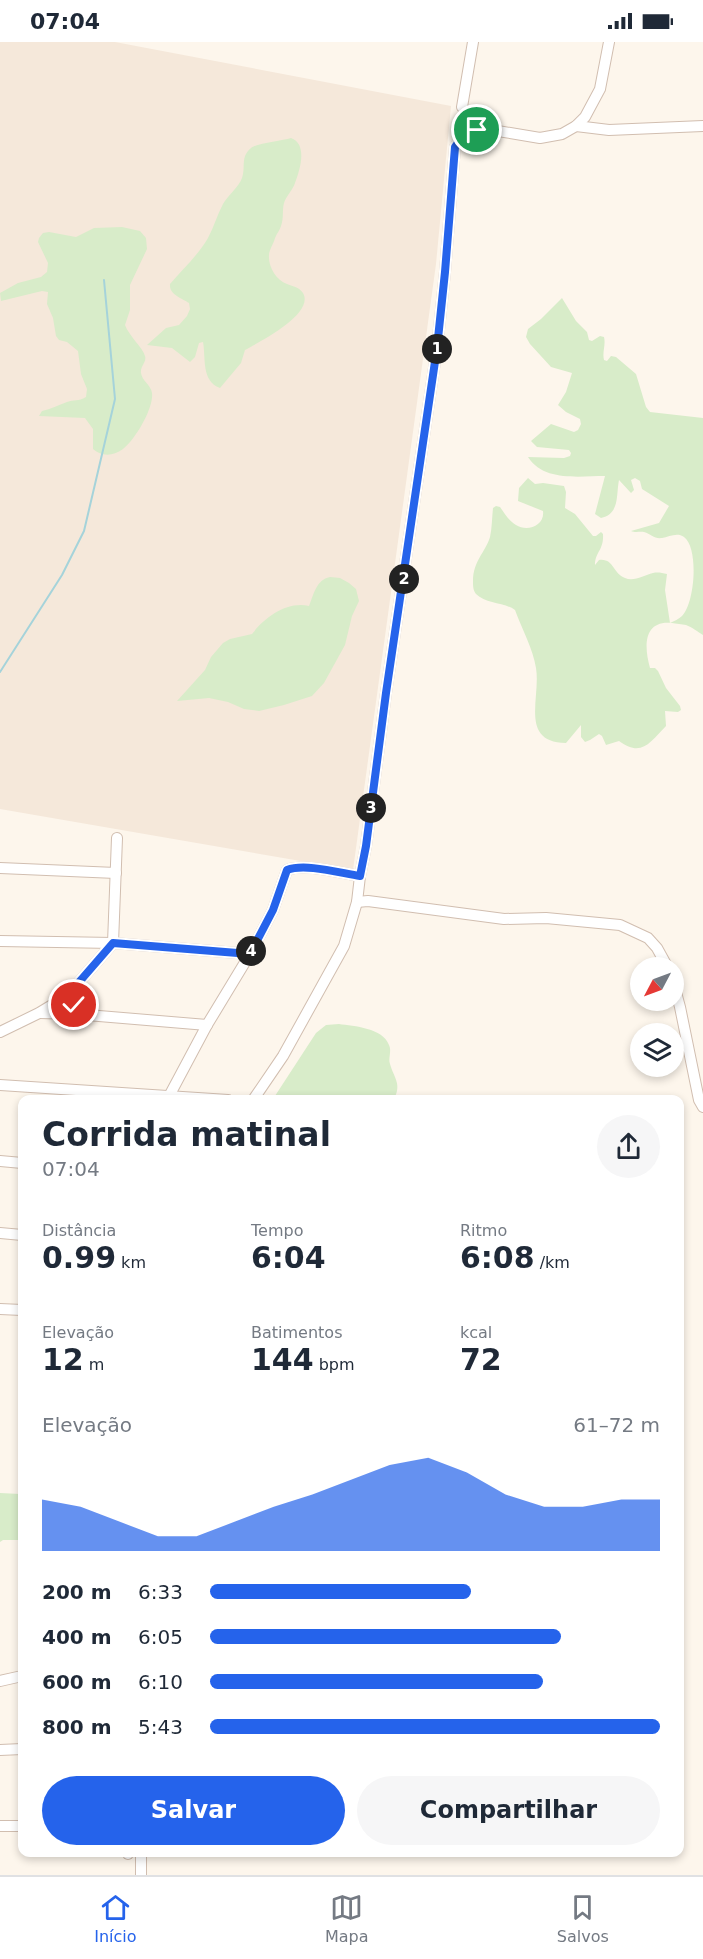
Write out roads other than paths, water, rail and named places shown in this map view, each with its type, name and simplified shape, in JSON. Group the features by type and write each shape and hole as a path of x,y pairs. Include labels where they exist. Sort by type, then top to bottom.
{"street":[{"path":"462,107 473,42"},
{"path":"256,1095 283,1056 344,946 357,902 437,348 455,147 460,140 477,130 492,130 540,138 562,134 576,126 585,117 600,89 609,42"},
{"path":"576,126 609,130 703,126"},
{"path":"0,1032 67,996 113,943 117,838"},
{"path":"0,868 116,873"},
{"path":"169,1095 207,1024 250,954 273,910 287,870 305,868 360,876"},
{"path":"357,902 368,901 504,919 546,918 620,925 648,938 662,957"},
{"path":"0,941 113,943 250,954"},
{"path":"67,996 74,1005 75,1014"},
{"path":"680,1011 699,1100 703,1107"},
{"path":"39,1013 207,1024"},
{"path":"0,1085 140,1095"},
{"path":"0,1161 18,1163"},
{"path":"0,1233 18,1235"},
{"path":"0,1309 18,1310"},
{"path":"0,1680 18,1677"},
{"path":"0,1750 18,1749"},
{"path":"0,1826 18,1826"},
{"path":"141,1857 141,1875"}],"waterway":[{"path":"0,672 62,575 84,531 115,399 104,280"}]}
